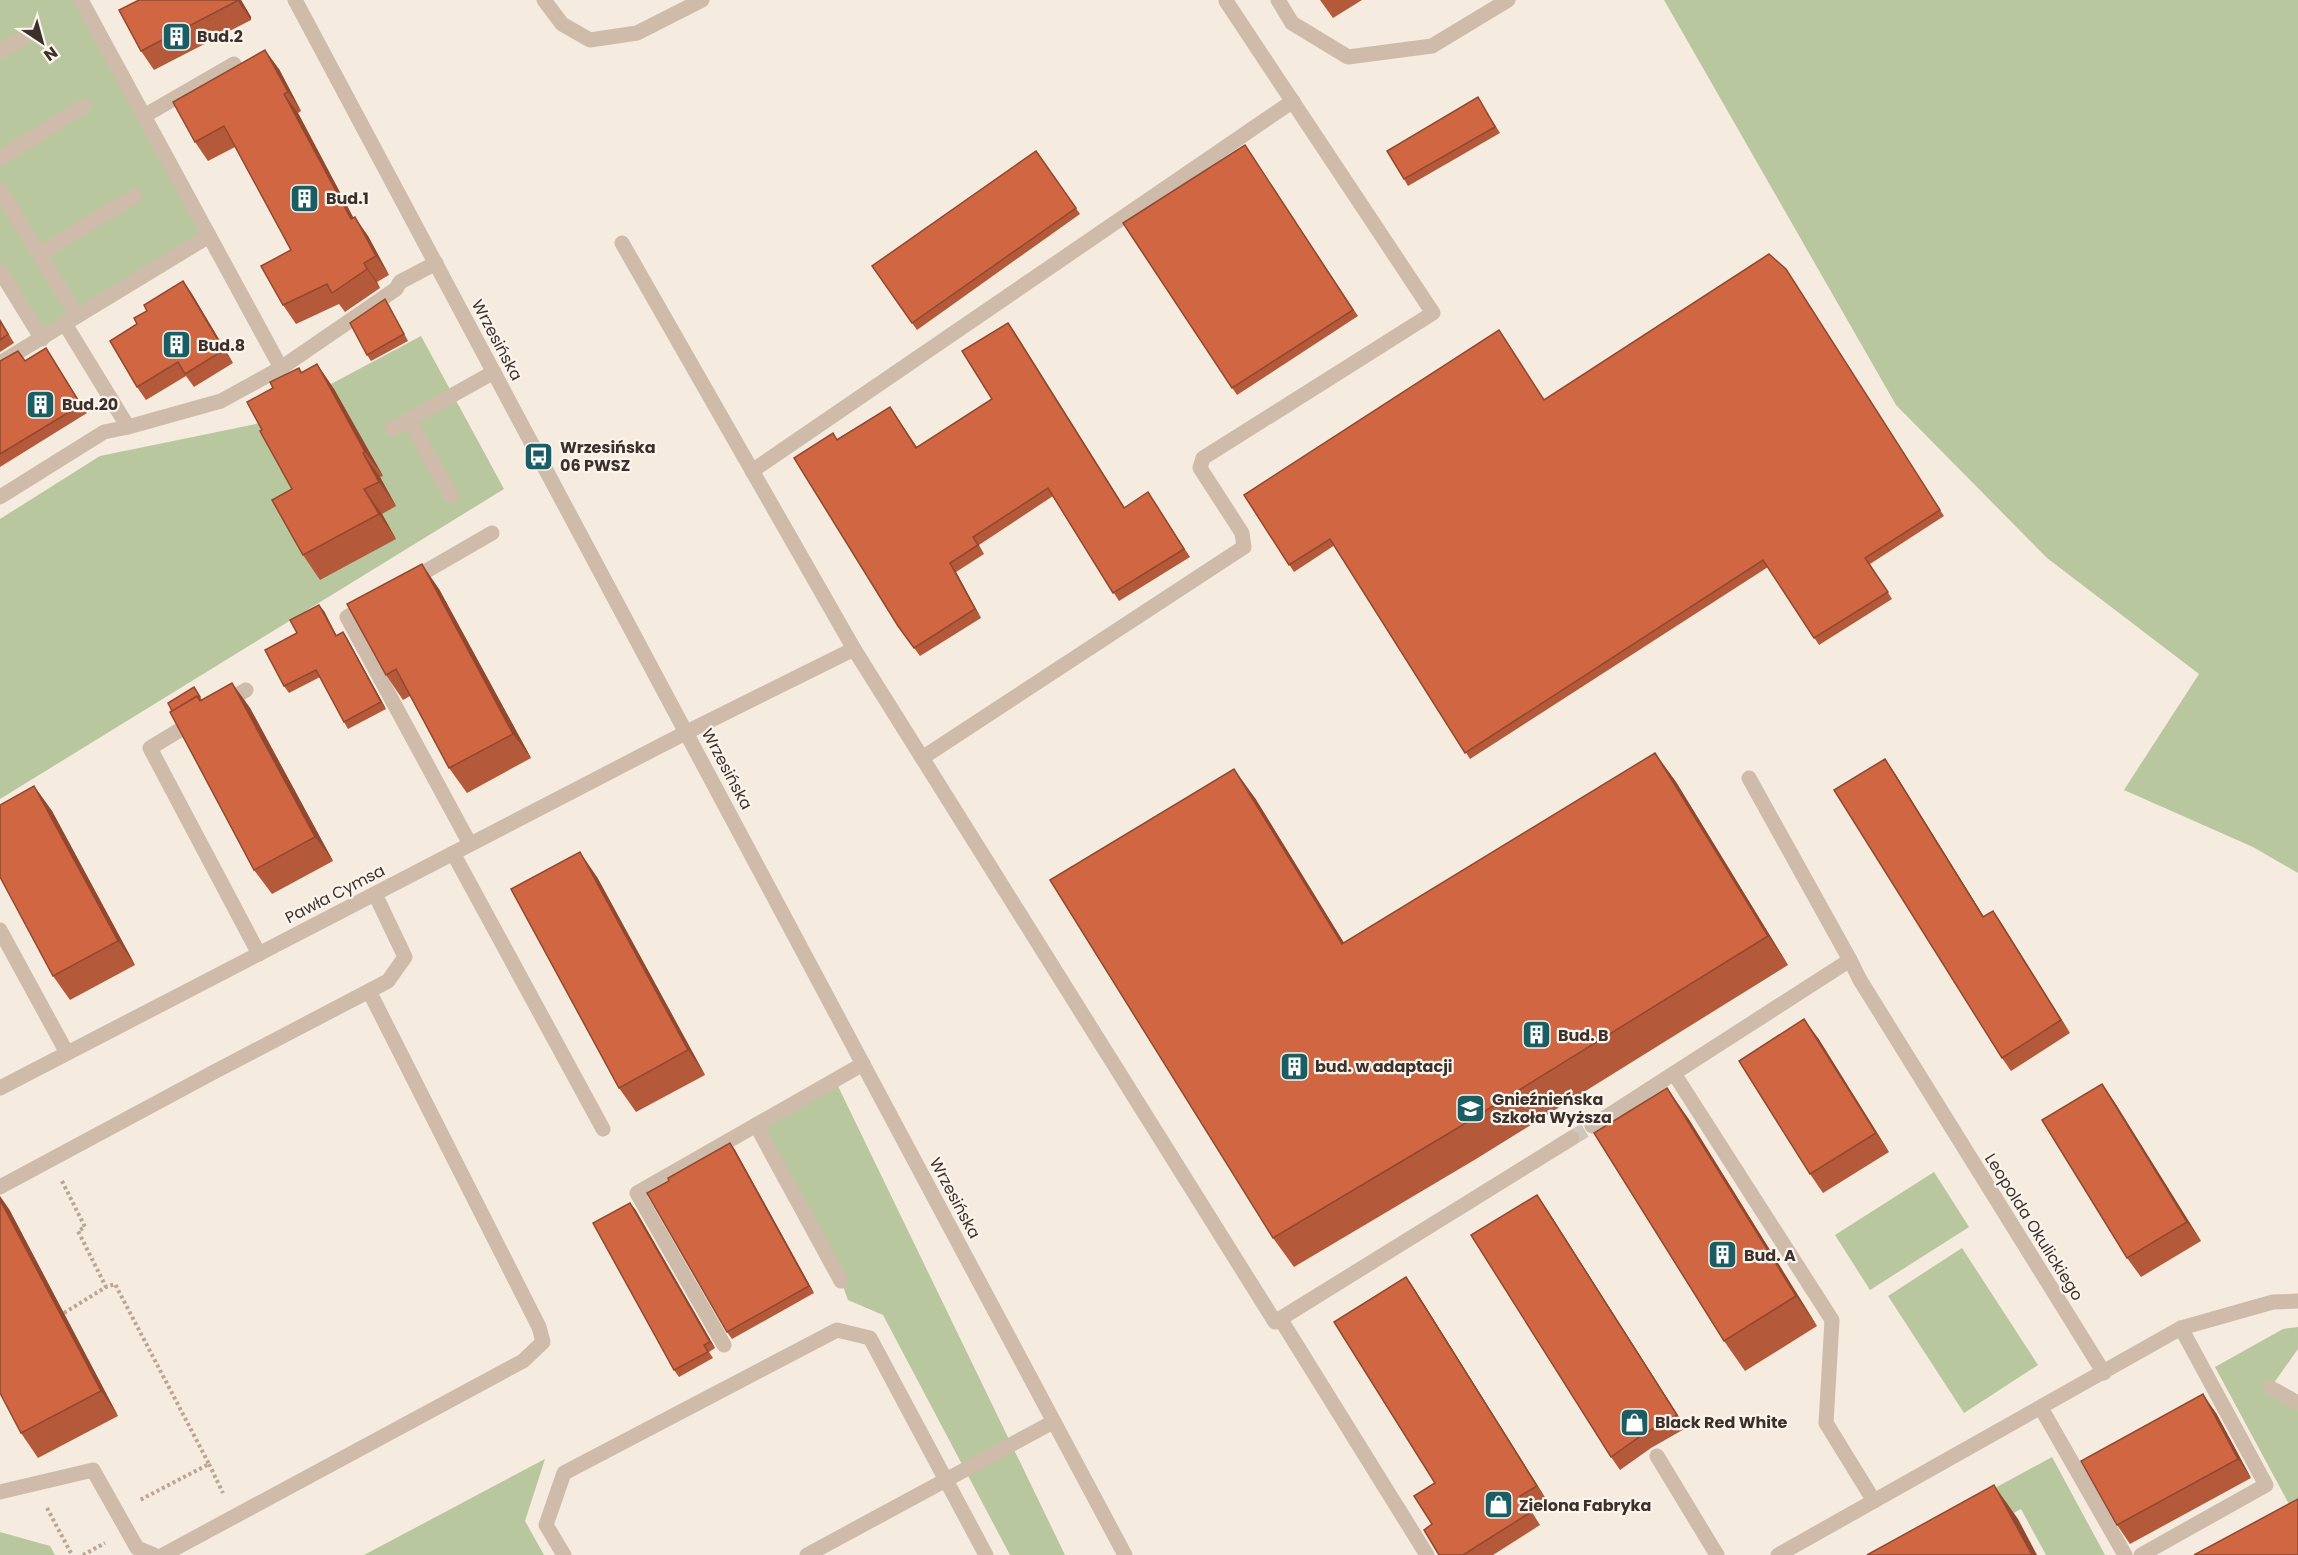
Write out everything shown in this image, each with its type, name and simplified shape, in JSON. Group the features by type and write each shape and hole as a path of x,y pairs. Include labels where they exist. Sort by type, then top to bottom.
{"street":[{"path":"81,0 281,368"},
{"name":"Wrzesińska","path":"295,0 1125,1555"},
{"path":"544,0 562,24 590,40 637,33 702,0"},
{"path":"1278,0 1292,22 1348,57 1432,46 1508,0"},
{"path":"922,758 1244,547 1242,533 1200,468 1203,458 1433,313 1226,1"},
{"path":"0,52 32,33"},
{"path":"144,116 234,64"},
{"path":"752,471 1293,101"},
{"path":"0,158 84,106"},
{"path":"0,190 39,254 128,427"},
{"path":"39,254 135,196"},
{"path":"0,363 209,236"},
{"path":"622,243 854,649 1275,1322 1572,1138"},
{"path":"0,497 104,432 221,401 281,368 396,289 400,282 436,263"},
{"path":"0,272 42,339"},
{"path":"392,429 494,372"},
{"path":"409,420 451,496"},
{"path":"399,587 492,533"},
{"path":"378,599 347,617 470,844"},
{"name":"Pawła Cymsa","path":"0,1088 687,732 854,649"},
{"path":"246,690 150,748 260,954"},
{"name":"Leopolda Okulickiego","path":"1749,777 1860,980 2104,1373"},
{"path":"453,853 603,1129"},
{"path":"0,1187 388,981 405,957 375,894"},
{"path":"0,930 67,1053"},
{"path":"1592,1126 1850,960"},
{"path":"163,1555 523,1361 543,1341 539,1327 369,991"},
{"path":"724,1345 637,1193 863,1064"},
{"path":"1675,1074 1832,1320 1826,1423 1874,1501"},
{"path":"756,1125 841,1281"},
{"path":"1778,1555 2181,1328 2273,1302 2298,1301"},
{"path":"1281,1320 1427,1555"},
{"path":"2141,1555 2266,1485 2181,1328"},
{"path":"564,1555 546,1525 564,1473 837,1330 870,1338 986,1555"},
{"path":"2271,1388 2298,1403"},
{"path":"2041,1408 2125,1555"},
{"path":"807,1555 1053,1422"},
{"path":"1657,1456 1717,1555"},
{"path":"0,1492 93,1470 137,1548 154,1555"}],"path":[{"path":"61,1179 85,1227 78,1231 106,1287"},
{"path":"64,1313 106,1287 115,1284 197,1442"},
{"path":"209,1464 225,1496"},
{"path":"56,1507 47,1508 72,1555"},
{"path":"83,1555 105,1544 100,1534"}],"green space":[{"path":"0,0 81,0 209,236 42,339 0,271"},
{"path":"1664,0 2298,0 2298,873 2253,847 2124,790 2199,674 2047,558 1896,405"},
{"path":"421,336 504,489 0,799 0,519 100,456 256,424"},
{"path":"835,1080 1065,1555 1010,1555 883,1315 848,1300 841,1281 756,1125"},
{"path":"1934,1172 1969,1227 1870,1290 1835,1235"},
{"path":"1962,1248 2038,1365 1964,1413 1888,1296"},
{"path":"2298,1327 2298,1349 2271,1387 2298,1401 2298,1537 2196,1555 2289,1504 2215,1367 2283,1329"},
{"path":"2052,1457 2105,1555 2046,1555 2021,1509 1935,1555 1872,1555"},
{"path":"545,1459 525,1521 544,1555 364,1555"},
{"path":"0,1532 50,1546 55,1555 0,1555"}],"building":[{"path":"139,0 237,1 141,51 119,10"},
{"name":"Bud.1","path":"265,50 288,92 284,94 351,219 355,217 376,256 364,263 367,269 332,293 327,284 283,305 261,266 291,250 224,126 195,142 173,102"},
{"path":"1478,97 1495,127 1404,179 1387,151"},
{"path":"1245,145 1353,310 1232,388 1123,223"},
{"path":"1036,151 1076,208 912,323 872,266"},
{"path":"1769,254 1786,269 1940,510 1865,558 1888,592 1814,638 1763,560 1465,753 1330,539 1289,565 1244,495 1499,330 1544,400"},
{"name":"Bud.8","path":"183,281 224,350 185,374 178,362 137,387 110,341 137,324 134,318 147,311 144,305"},
{"path":"385,299 404,334 367,355 350,323"},
{"path":"0,321 8,334 0,340"},
{"path":"1008,323 1124,508 1148,492 1184,549 1113,593 1048,488 973,537 978,545 950,563 975,609 914,648 794,458 833,433 837,440 890,407 916,448 992,399 962,351"},
{"name":"Bud.20","path":"46,348 81,405 0,454 0,361 18,351 25,361"},
{"path":"317,364 379,482 364,489 379,514 303,555 272,500 292,489 247,402 273,388 270,382 299,368 301,373"},
{"path":"422,564 513,734 449,768 396,669 386,675 347,604"},
{"path":"319,605 336,636 343,632 381,702 344,722 316,670 284,686 265,650 297,633 290,620"},
{"path":"232,683 315,837 254,870 170,712 197,696 200,701"},
{"path":"194,687 200,697 197,696 172,711 168,703"},
{"path":"1655,753 1768,936 1456,1129 1273,1238 1050,880 1234,769 1342,944"},
{"path":"1885,759 1983,917 1993,911 2061,1020 2002,1058 1834,790"},
{"path":"34,786 118,941 53,976 0,877 0,805"},
{"path":"580,852 688,1050 619,1088 511,889"},
{"path":"1804,1019 1876,1133 1810,1174 1739,1061"},
{"path":"2102,1084 2187,1222 2127,1258 2042,1120"},
{"name":"Bud. A","path":"1667,1088 1796,1296 1724,1341 1594,1133"},
{"path":"730,1143 809,1286 727,1332 647,1193 669,1181 668,1178"},
{"path":"1537,1195 1677,1415 1642,1435 1611,1457 1471,1235"},
{"path":"0,1200 101,1391 21,1433 0,1393"},
{"path":"630,1203 710,1342 704,1345 708,1352 674,1370 593,1223"},
{"path":"1406,1277 1537,1486 1520,1496 1531,1512 1463,1555 1439,1555 1424,1530 1432,1524 1414,1496 1435,1483 1334,1322"},
{"path":"2203,1394 2238,1459 2117,1525 2081,1461"},
{"path":"1994,1485 2032,1555 1867,1555"},
{"path":"2298,1499 2298,1555 2194,1555"}],"tunnel":[{"path":"1572,1138 1592,1126"}],"place":[{"name":"Bud.2","path":"176,36"},
{"name":"Bud.1","path":"305,198"},
{"name":"Bud.8","path":"177,345"},
{"name":"Bud.20","path":"41,404"},
{"name":"Wrzesińska 06 PWSZ","path":"539,456"},
{"name":"Bud. B","path":"1537,1035"},
{"name":"bud. w adaptacji","path":"1294,1066"},
{"name":"Gnieźnieńska Szkoła Wyższa","path":"1471,1108"},
{"name":"Bud. A","path":"1723,1255"},
{"name":"Black Red White","path":"1634,1422"},
{"name":"Zielona Fabryka","path":"1498,1505"}]}
